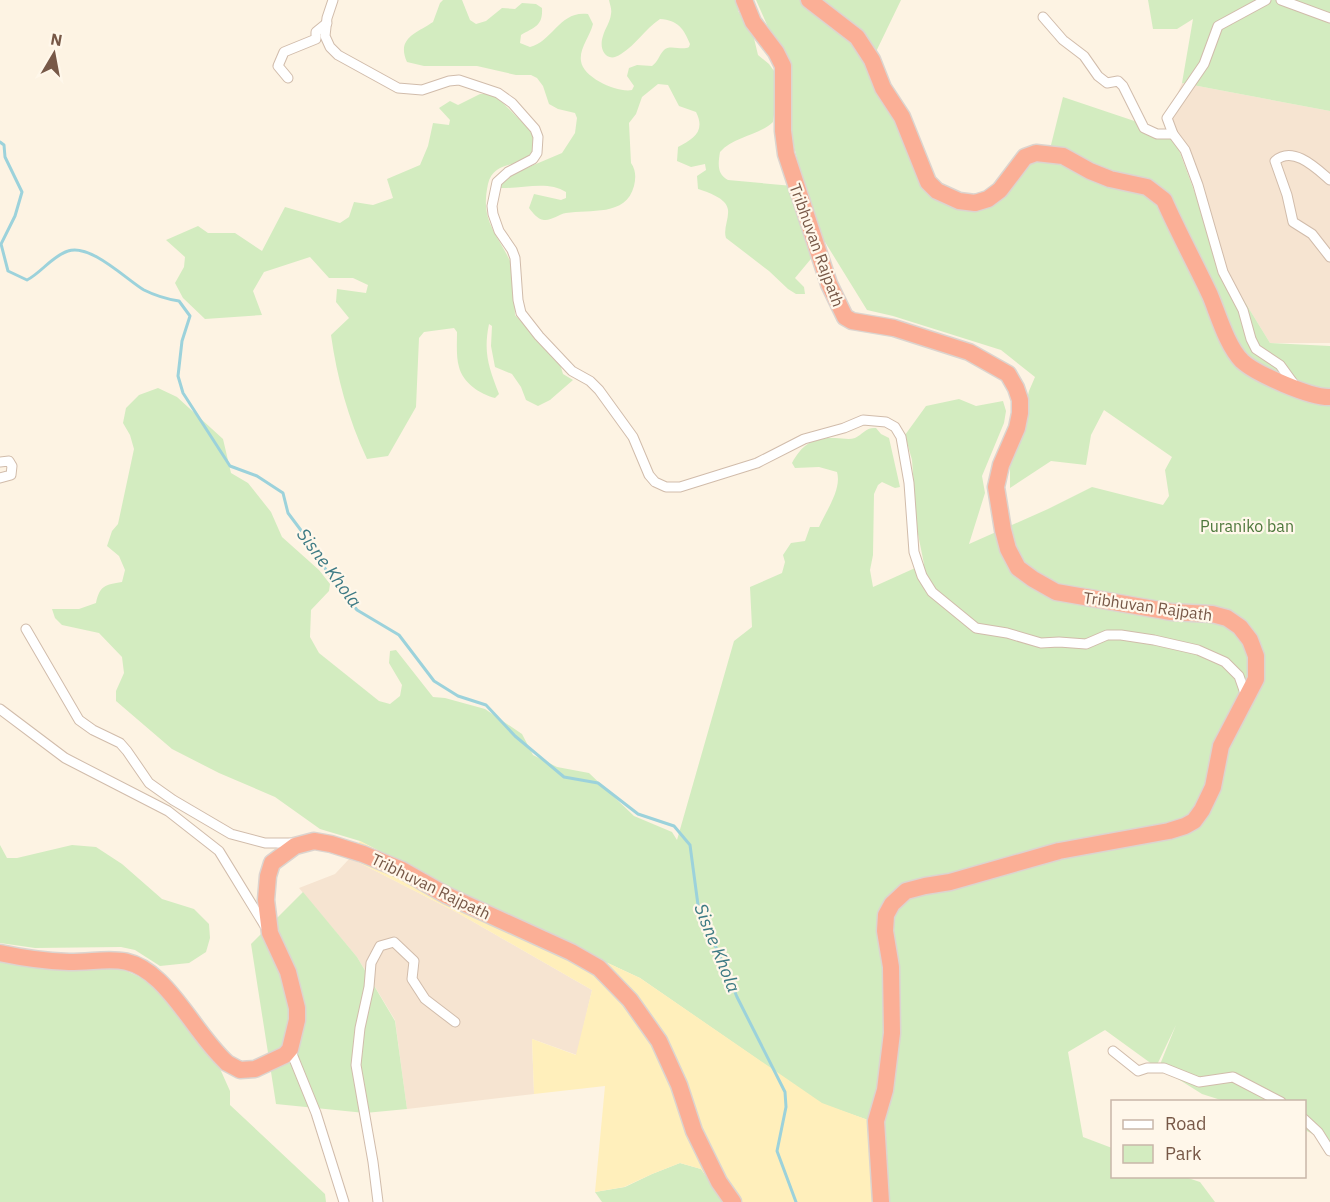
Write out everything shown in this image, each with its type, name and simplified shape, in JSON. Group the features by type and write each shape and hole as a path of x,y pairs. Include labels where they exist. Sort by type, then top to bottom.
{"highway":[{"name":"Tribhuvan Rajpath","path":"744,0 753,22 776,52 783,66 783,130 786,154 829,284 845,317 852,321 894,328 969,352 1008,374 1016,388 1020,413 1017,428 1001,465 996,487 1008,549 1018,568 1056,591 1171,612 1227,618 1250,640 1256,656 1256,679 1221,746 1213,788 1194,821 1169,831 1059,851 950,882 906,891 892,904 886,915 885,931 891,967 892,1033 885,1090 876,1121 881,1202"},
{"path":"809,0 857,37 872,60 883,88 902,117 928,182 937,191 959,201 975,203 988,199 1000,190 1025,157 1036,153 1063,156 1110,179 1148,187 1164,200 1240,359 1250,368 1297,389 1321,398 1330,397"},
{"name":"Tribhuvan Rajpath","path":"305,842 314,841 345,848 402,870 446,895 571,952 599,968 630,1000 659,1041 679,1085 694,1131 719,1182 733,1202"},
{"path":"0,953 46,960 119,960 134,963 150,973 166,988 223,1059 236,1068 245,1070 261,1067 285,1055 290,1049 297,1020 294,991 270,933 266,900 268,876 272,863 285,852 305,842"}],"street":[{"path":"333,0 327,23 326,39 338,56 398,88 416,90 449,81 466,82 502,95 535,129 539,146 533,159 504,175 497,182 493,195 492,214 515,258 519,306 527,322 567,367 590,381 611,405 633,437 649,475 655,482 666,487 680,487 757,464 804,439 844,429 863,420 886,422 895,427 901,437 909,483 914,552 922,576 932,592 976,628 1007,633 1041,643 1086,644 1107,635 1121,635 1198,650 1225,662 1239,676 1246,696"},
{"path":"1266,0 1218,26 1204,64 1167,118 1173,134 1185,150 1223,272 1243,310 1251,339 1256,349 1280,365 1297,389"},
{"path":"1281,0 1330,18"},
{"path":"1043,17 1063,40 1084,56 1098,76 1107,83 1118,81 1123,86 1144,128 1157,134 1173,134"},
{"path":"288,78 278,66 284,52 316,39 316,32 327,23"},
{"path":"1330,180 1315,167 1298,157 1289,155 1275,161 1287,195 1293,222 1312,234 1330,257"},
{"path":"0,462 9,461 12,466 10,475 0,478"},
{"path":"26,629 79,720 93,730 120,743 149,783 173,801 231,834 251,840 280,844 305,842"},
{"path":"0,709 65,758 168,811 219,851 234,871 270,933"},
{"path":"168,811 168,804 173,801"},
{"path":"378,1202 356,1065 371,963 380,946 394,942 414,961 412,979 425,999 455,1022"},
{"path":"290,1049 316,1113 345,1202"},
{"path":"1113,1051 1138,1071 1156,1067 1164,1068 1199,1082 1233,1077 1279,1100"},
{"path":"1306,1120 1318,1132 1330,1151"}],"shaded area":[{"path":"1182,83 1330,111 1330,343 1270,343 1221,263 1185,150 1167,118"},
{"path":"350,858 458,913 592,990 577,1055 532,1039 534,1094 407,1109 395,1020 357,957 299,888 335,874"}],"green space":[{"name":"Puraniko ban","path":"443,0 462,0 470,20 476,24 486,21 502,8 515,9 522,3 536,4 542,8 541,19 534,28 521,35 520,43 530,47 545,39 570,17 588,14 593,24 581,56 583,67 594,78 610,87 632,90 634,86 627,76 629,68 637,65 652,66 667,48 686,48 690,44 680,26 660,19 626,50 616,57 608,56 603,50 602,41 610,17 609,0 740,0 738,11 753,34 758,55 769,64 779,78 773,122 732,143 720,152 719,168 724,178 728,180 804,187 792,138 775,43 756,0 901,0 872,60 928,182 975,203 1025,157 1049,153 1063,97 1173,134 1221,263 1270,343 1330,346 1330,1143 1306,1131 1306,1100 1221,1100 1202,1094 1159,1067 1176,1025 1156,1067 1105,1030 1068,1052 1083,1137 1111,1148 1111,1178 1188,1178 1200,1182 1215,1202 887,1202 868,1120 822,1104 640,978 500,913 360,841 320,829 275,797 219,773 172,749 116,701 116,691 124,673 122,657 99,633 62,625 55,618 52,609 79,609 96,603 104,587 122,582 125,570 119,556 107,546 112,531 118,524 134,449 123,423 126,408 139,395 158,388 177,397 223,439 231,473 248,483 271,512 282,537 319,570 330,584 329,591 311,610 310,637 319,653 379,701 390,704 400,696 402,685 389,663 390,651 396,650 433,697 485,709 522,734 533,755 557,767 589,773 634,816 672,832 677,840 734,641 752,627 750,587 782,573 785,562 783,555 791,543 805,541 810,527 819,527 835,493 837,472 819,467 795,468 792,463 804,446 815,440 828,438 853,439 873,428 889,438 900,487 895,488 882,482 874,494 873,555 870,570 873,587 924,564 917,529 912,460 905,435 926,406 959,399 976,406 1003,401 1006,411 1004,423 982,476 985,493 969,544 1092,487 1163,505 1169,496 1165,470 1172,457 1104,410 1091,435 1086,465 1051,461 1010,488 1010,467 1029,391 1035,377 1001,350 867,310 825,242 795,278 804,287 805,294 796,294 788,289 769,271 726,238 727,206 716,196 698,189 697,176 706,170 705,164 691,167 677,161 678,147 693,138 700,125 696,112 679,106 668,85 658,84 642,97 636,114 629,123 631,163 635,171 634,186 630,196 623,203 606,210 566,213 547,220 537,217 529,208 534,194 561,200 566,198 566,192 551,186 500,188 500,182 510,175 562,153 575,133 577,118 575,113 549,104 543,86 537,78 531,75 516,75 477,66 424,66 407,62 404,54 406,42 415,33 433,22"},
{"path":"1148,0 1330,0 1330,111 1182,83 1193,19 1177,29 1153,29"},
{"path":"480,94 489,94 499,99 534,134 534,150 530,157 503,166 491,176 486,207 491,225 512,267 515,281 515,315 560,364 563,374 573,380 550,400 538,406 526,400 512,374 495,367 491,346 492,326 489,324 488,360 499,394 495,398 478,391 461,373 457,359 457,332 454,328 424,332 419,338 416,407 388,456 367,459 344,398 331,335 349,318 336,302 337,289 366,293 368,285 353,278 329,278 310,257 264,272 253,291 262,315 205,319 183,298 175,283 184,267 185,257 166,240 198,226 208,233 235,233 262,251 285,207 340,223 349,217 354,202 373,205 393,198 387,179 420,165 428,146 433,123 449,125 450,120 439,108 450,101 458,105"},
{"path":"0,845 7,858 17,858 72,845 96,847 122,864 162,899 194,909 209,924 210,938 206,952 189,963 160,966 135,950 121,947 35,948 0,943"},
{"path":"303,892 357,957 395,1021 407,1109 365,1113 276,1104 251,944"},
{"path":"0,957 122,969 144,979 159,992 217,1062 230,1091 230,1105 325,1194 326,1202 0,1202"},
{"path":"680,1163 701,1169 724,1202 602,1202 595,1192 625,1187"}],"sand":[{"path":"360,841 500,913 640,978 822,1103 868,1120 887,1202 724,1202 701,1169 680,1163 624,1187 595,1192 605,1086 534,1094 532,1039 576,1055 592,990 458,913 350,858"}],"waterway":[{"name":"Sisne Khola","path":"0,142 4,145 5,157 22,192 15,216 1,244 8,271 27,280 62,253 77,250 97,257 144,290 179,301 190,316 182,341 178,376 183,393 230,466 257,476 283,493 288,513 328,573 357,610 399,635 434,681 458,696 486,705 515,736 564,777 598,783 638,814 674,826 690,845 698,905 737,997 785,1092 786,1107 777,1151 796,1202"}]}
